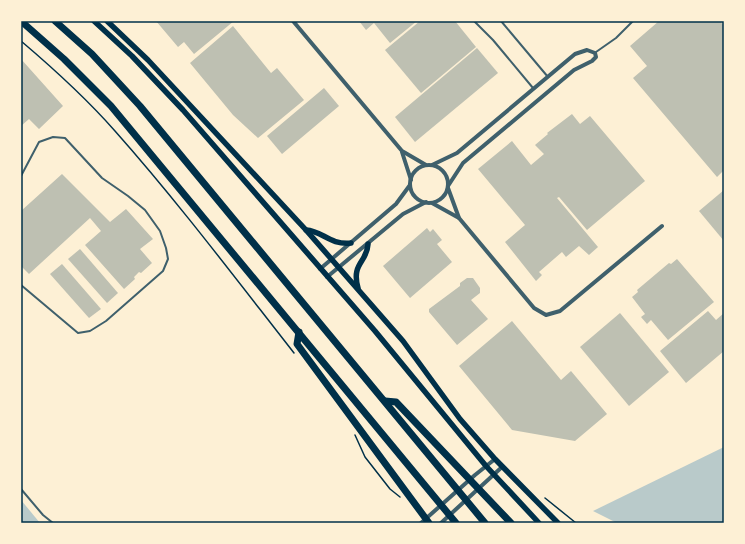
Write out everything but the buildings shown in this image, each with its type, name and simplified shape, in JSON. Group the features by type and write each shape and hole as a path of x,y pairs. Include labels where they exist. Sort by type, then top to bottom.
{"highway":[{"path":"55,21 92,54 140,106 485,523"},
{"path":"21,22 64,59 111,106 456,523"},
{"path":"299,332 297,344 429,523"},
{"path":"385,401 396,402 511,523"}],"main road":[{"path":"94,21 150,74 383,341 486,466 539,523"},
{"path":"107,21 148,60 306,230 407,346 460,419 502,467 558,523"},
{"path":"306,230 314,231 336,242 351,242"},
{"path":"358,289 356,272 368,252 368,244"}],"street":[{"path":"293,21 402,151 426,165"},
{"path":"410,180 416,170 426,165 432,165 457,153 575,54 587,50 595,53 595,59 574,70 463,163 442,198 432,203"},
{"path":"402,151 410,185 417,198 432,203 459,218"},
{"path":"432,165 444,172 459,218 534,308 543,314 550,315 560,311 662,226"},
{"path":"320,269 396,204 410,185"},
{"path":"327,277 403,214 426,202"},
{"path":"421,523 495,459"},
{"path":"441,523 502,467"}],"lane":[{"path":"474,21 493,40 534,89"},
{"path":"501,21 548,77"},
{"path":"595,53 616,38 633,21"},
{"path":"21,176 39,142 53,137 65,138 102,178 145,210 160,231 168,258 164,271 106,321 90,331 78,333 21,285"},
{"path":"21,489 43,516 53,523"}],"path":[{"path":"21,41 59,74 115,130 183,212 295,355"},
{"path":"352,430 365,457 390,489 403,499"},
{"path":"545,498 576,523"}],"shaded area":[{"path":"724,447 724,523 617,523 593,511"},
{"path":"21,500 40,523 21,523"}]}
